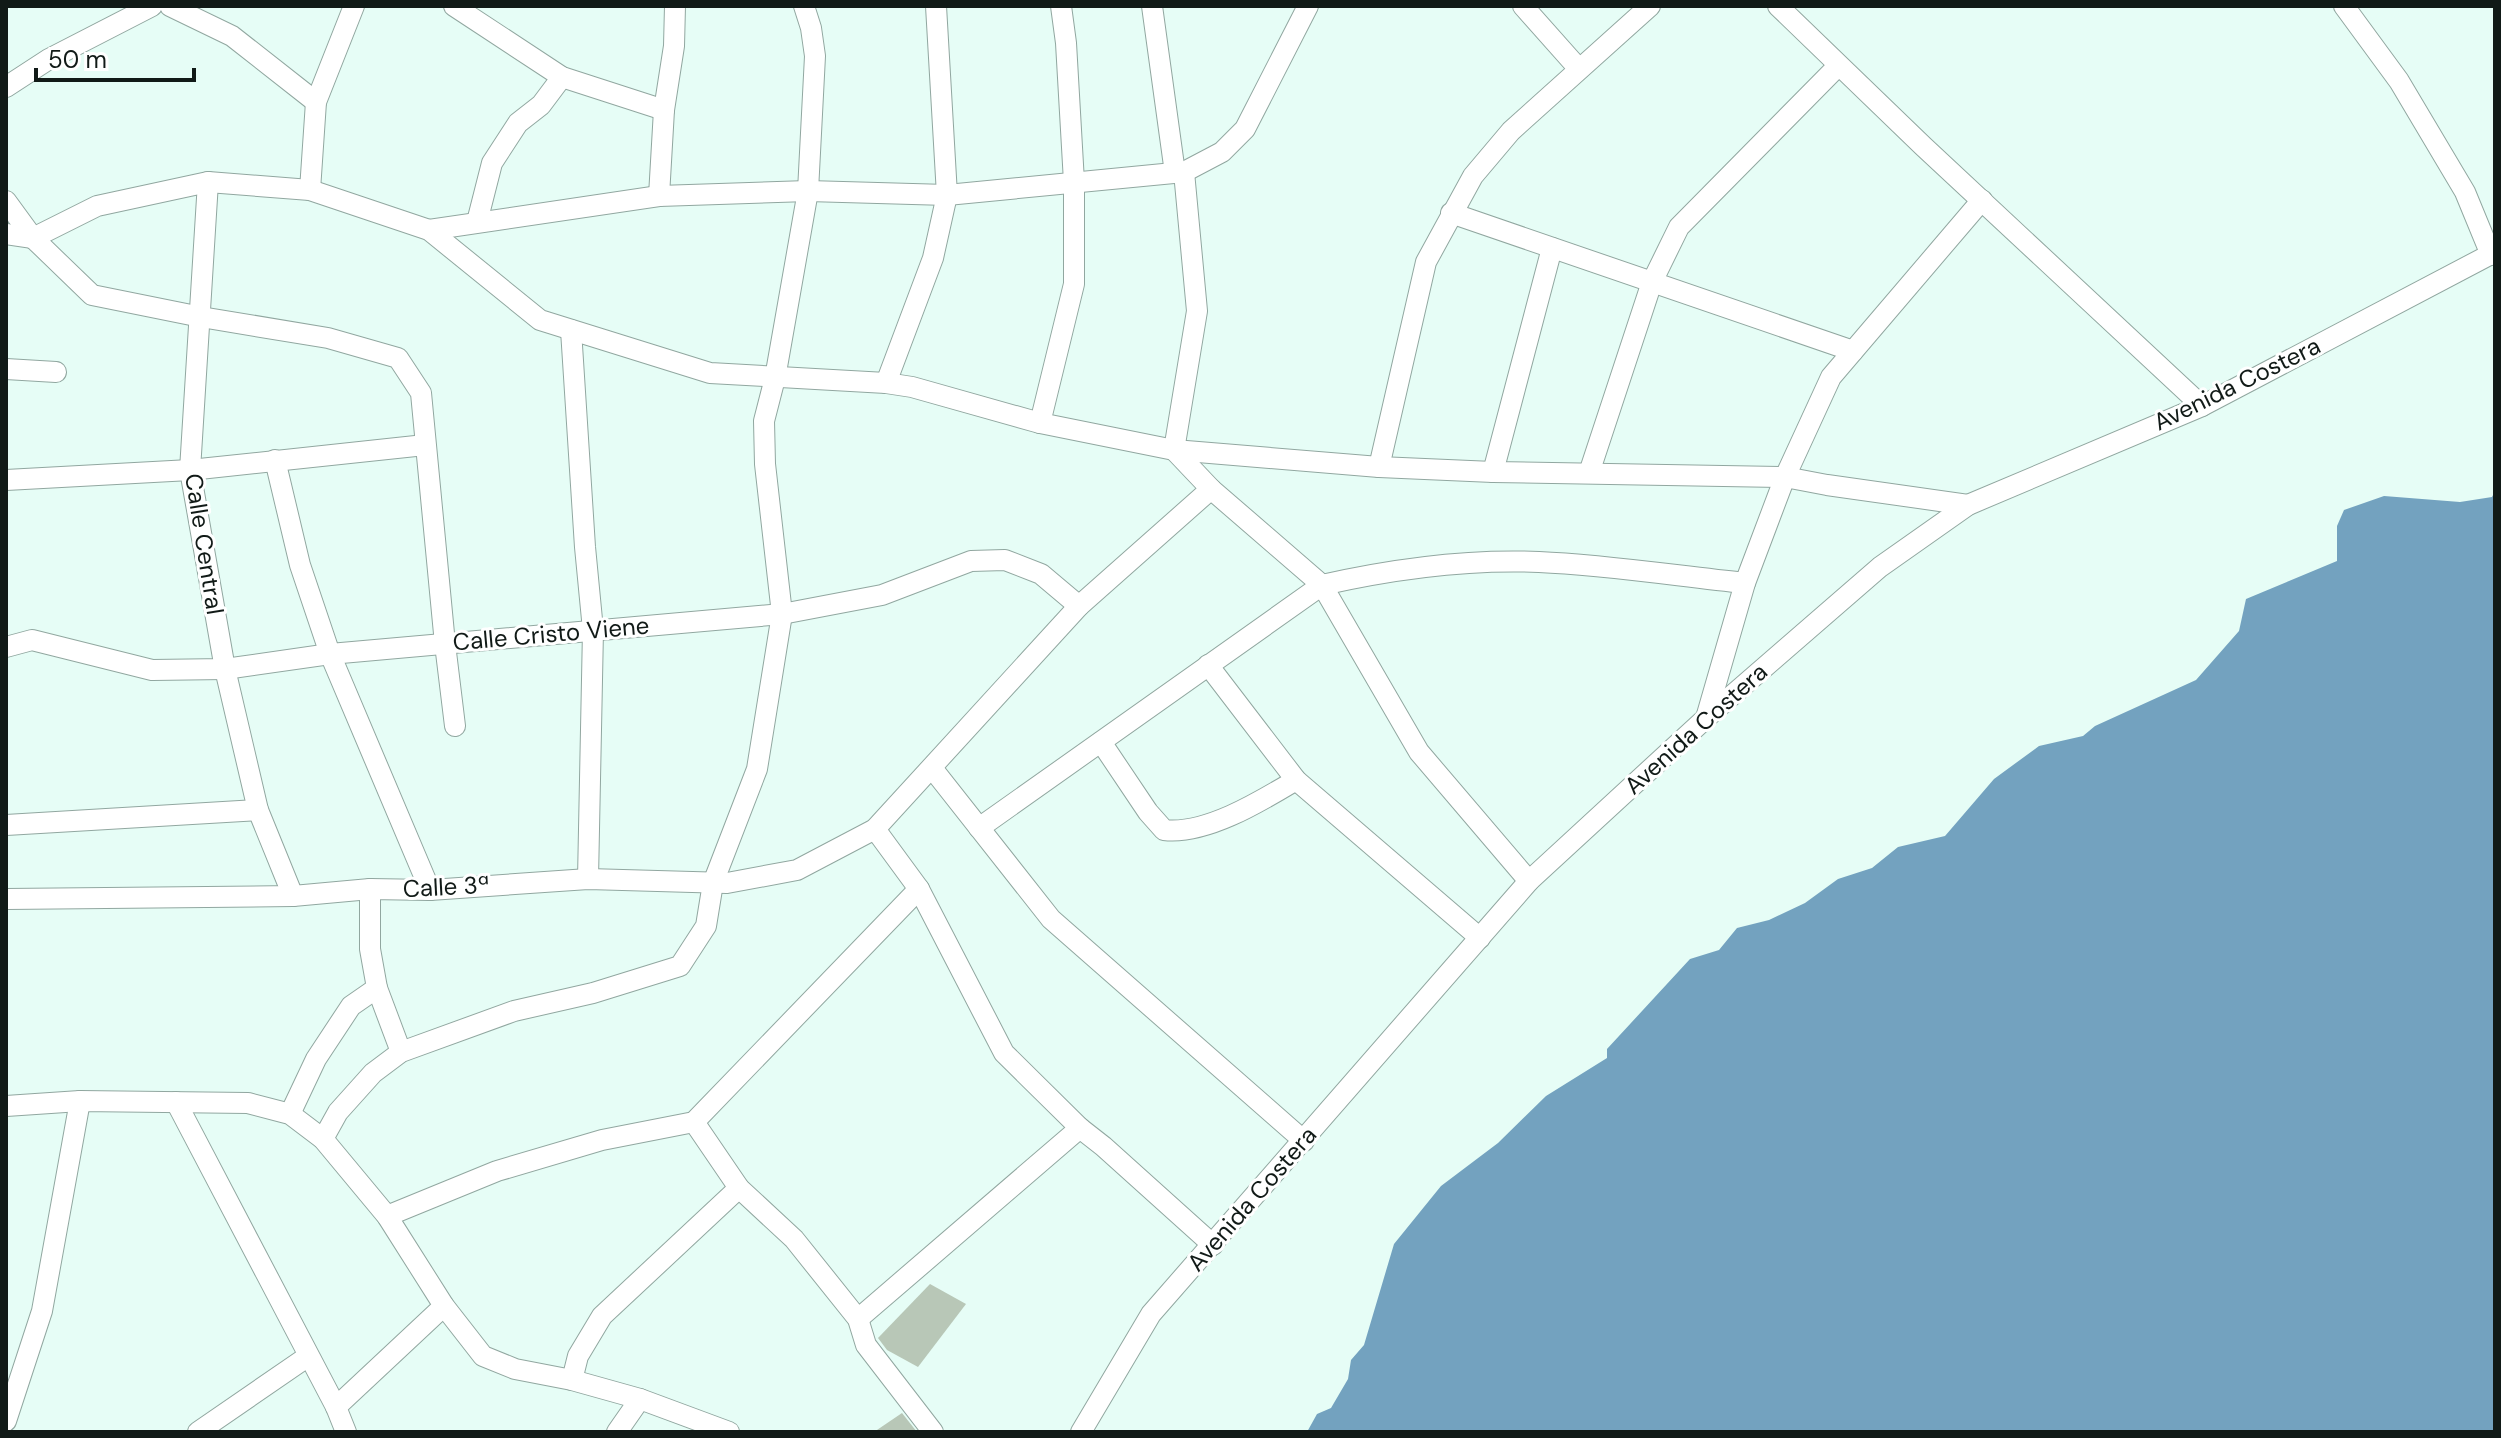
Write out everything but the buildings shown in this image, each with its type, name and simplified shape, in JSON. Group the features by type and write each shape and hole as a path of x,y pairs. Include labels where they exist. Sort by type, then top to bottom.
{"street":[{"path":"6,87 49,59 152,6"},
{"path":"170,6 232,36 316,102"},
{"path":"310,190 316,102 354,6"},
{"path":"454,6 562,77 664,110"},
{"path":"659,196 675,6"},
{"path":"323,1139 338,1112 373,1073 401,1052 514,1011 593,993 680,966 706,926 713,883 757,769 782,614 765,464 764,421 775,378 808,191 815,56 804,6"},
{"path":"886,383 933,258 947,195 936,6"},
{"path":"1040,423 1074,284 1074,182 1061,6"},
{"path":"1152,6 1180,172 1197,311 1174,450"},
{"path":"429,230 659,196 808,191 947,195 1180,172 1222,152 1245,129 1308,6"},
{"path":"1523,6 1579,69"},
{"path":"1379,467 1426,262 1451,213 1473,176 1511,131 1650,6"},
{"path":"1778,6 1838,66 2202,406"},
{"path":"2344,6 2399,81 2465,192 2493,254"},
{"path":"1589,473 1652,282 1679,227 1838,66"},
{"path":"477,222 492,163 518,123 541,105 562,77"},
{"path":"6,234 33,238 97,206 208,182 310,190 429,230 540,320 710,373 912,387 1040,423 1174,450 1379,467 1785,477 1968,505"},
{"name":"Calle Central","path":"208,182 190,470 225,669 258,810 293,896"},
{"path":"1706,718 1745,583 1785,477 1831,377 1982,200"},
{"path":"6,201 33,238 92,295 328,338 398,358 421,393 455,726"},
{"path":"1451,213 1853,351"},
{"path":"1493,472 1552,248"},
{"name":"Avenida Costera","path":"1081,1432 1151,1314 1529,881 1706,718 1880,567 1968,505 2202,406 2493,254"},
{"path":"571,330 593,630 588,879"},
{"path":"6,369 56,372"},
{"path":"6,480 190,470 425,445"},
{"path":"1174,450 1211,489 1322,585 1419,752 1529,881"},
{"path":"275,460 300,565 330,654 430,890"},
{"name":"Calle 3ª","path":"6,899 293,896 370,889 430,890 588,879 727,883 797,870 875,829 1079,606 1211,489"},
{"name":"Calle Cristo Viene","path":"6,647 32,640 152,670 225,669 330,654 782,614 882,595 971,561 1005,560 1041,574 1079,606"},
{"path":"979,828 1322,585 1381,572 1432,566 1538,562 1745,583"},
{"path":"1208,665 1296,780 1480,938"},
{"path":"1101,742 1148,812 1164,830 1194,829 1263,800 1296,780"},
{"path":"932,768 1051,919 1304,1141"},
{"path":"6,825 258,810"},
{"path":"875,829 919,889 1004,1053 1080,1128 1213,1245"},
{"path":"370,889 370,949 377,988 401,1052"},
{"path":"387,1216 497,1171 602,1140 694,1122 919,889"},
{"path":"290,1114 316,1059 351,1006 377,988"},
{"path":"6,1421 42,1311 80,1101"},
{"path":"6,1106 80,1101 248,1103 290,1114 323,1139 387,1216 444,1306 483,1356 515,1369 572,1380 640,1399 729,1432"},
{"path":"176,1102 307,1357 336,1407 346,1432"},
{"path":"694,1122 739,1188 794,1239 858,1319 866,1345 933,1432"},
{"path":"858,1319 1080,1128"},
{"path":"572,1380 578,1356 602,1316 739,1188"},
{"path":"336,1407 444,1306"},
{"path":"198,1432 307,1357"},
{"path":"617,1432 640,1399"}],"water":[{"path":"2495,491 2495,1432 1307,1432 1317,1414 1331,1408 1348,1379 1351,1360 1364,1345 1394,1244 1441,1186 1498,1143 1546,1096 1607,1058 1607,1049 1690,959 1719,950 1737,928 1769,920 1805,903 1838,879 1872,868 1898,847 1945,836 1994,779 2039,746 2083,736 2095,726 2196,680 2239,631 2246,599 2337,561 2337,526 2344,510 2384,496 2460,502 2492,497"}]}
